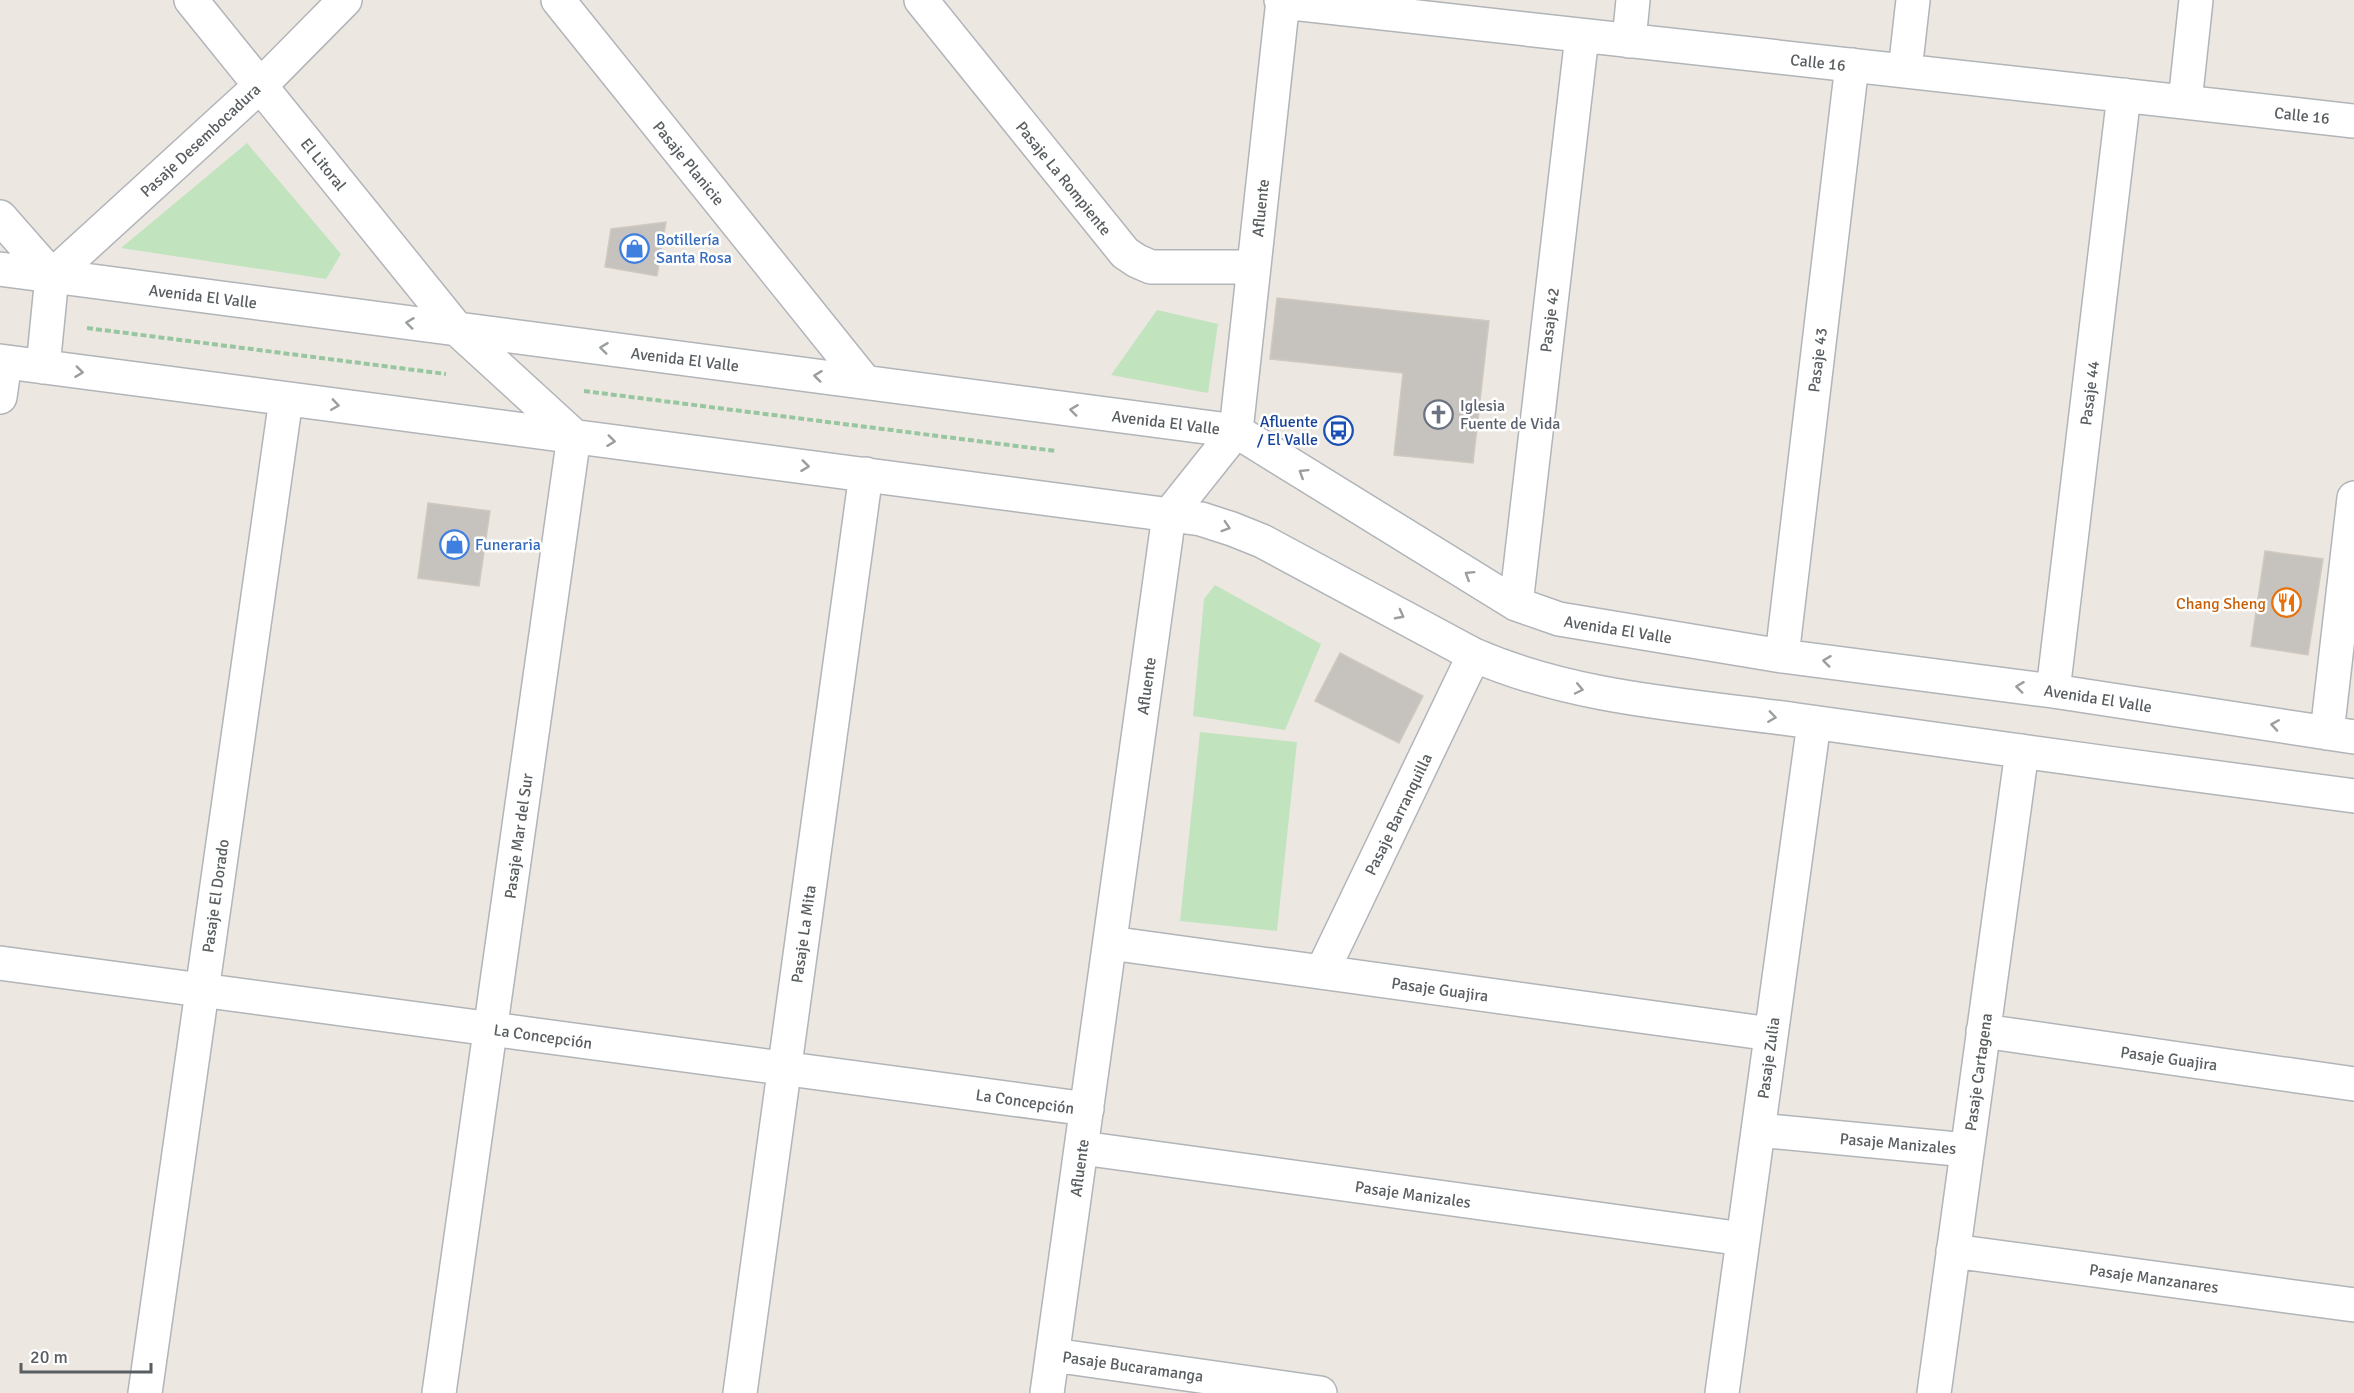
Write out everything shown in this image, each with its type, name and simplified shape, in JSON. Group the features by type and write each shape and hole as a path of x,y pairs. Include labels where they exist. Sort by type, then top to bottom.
{"street":[{"name":"El Litoral","path":"191,0 457,329"},
{"name":"Pasaje Desembocadura","path":"52,276 261,85 345,0"},
{"name":"Pasaje Planicie","path":"558,0 865,382"},
{"name":"Pasaje La Rompiente","path":"921,0 1125,253 1151,267 1254,267"},
{"path":"1629,41 1633,0"},
{"path":"1905,71 1913,0"},
{"path":"2185,102 2196,0"},
{"name":"Afluente","path":"1236,431 1282,1"},
{"name":"Calle 16","path":"1282,1 2354,121"},
{"name":"Pasaje 42","path":"1516,604 1582,36"},
{"name":"Pasaje 43","path":"1782,656 1852,65"},
{"name":"Pasaje 44","path":"2053,691 2124,96"},
{"path":"0,217 52,276 44,367"},
{"name":"Avenida El Valle","path":"0,269 1236,431 1516,604 1559,620 1782,656 2053,691 2340,735"},
{"path":"457,329 574,436"},
{"path":"0,397 2,361 1201,519 1262,541 1474,656 1532,678 1590,691 2354,796"},
{"name":"Pasaje El Dorado","path":"145,1393 286,399"},
{"path":"1169,514 1236,431"},
{"name":"Pasaje Mar del Sur","path":"439,1393 574,436"},
{"name":"Pasaje La Mita","path":"740,1393 866,474"},
{"path":"2340,735 2354,498"},
{"name":"Afluente","path":"1047,1393 1169,514"},
{"name":"Pasaje Barranquilla","path":"1322,972 1474,656"},
{"name":"Pasaje Zulia","path":"1722,1393 1814,723"},
{"name":"Pasaje Cartagena","path":"1934,1393 2022,751"},
{"name":"Pasaje Guajira","path":"1110,943 1771,1034"},
{"name":"La Concepción","path":"0,963 1087,1109"},
{"name":"Pasaje Guajira","path":"1983,1031 2354,1084"},
{"name":"Pasaje Manizales","path":"1758,1130 1967,1150"},
{"name":"Pasaje Manizales","path":"1082,1148 1743,1239"},
{"name":"Pasaje Manzanares","path":"1953,1251 2354,1305"},
{"name":"Pasaje Bucaramanga","path":"1053,1355 1320,1393"}],"green space":[{"path":"247,143 341,254 326,279 121,248"},
{"path":"1157,310 1218,324 1208,393 1111,375"},
{"path":"1215,585 1321,644 1285,730 1193,716 1204,599"},
{"path":"1200,732 1297,742 1277,931 1180,921"}],"building":[{"name":"Botillería Santa Rosa","path":"666,222 657,276 605,267 611,229"},
{"name":"Iglesia Fuente de Vida","path":"1277,298 1489,321 1473,463 1394,455 1403,373 1270,359"},
{"name":"Funeraria","path":"428,503 490,511 479,586 418,578"},
{"name":"Chang Sheng","path":"2265,551 2323,559 2308,655 2251,646"},
{"path":"1340,653 1423,696 1399,743 1315,701"}],"place":[{"name":"Botillería Santa Rosa","path":"635,248"},
{"name":"Iglesia Fuente de Vida","path":"1439,414"},
{"name":"Afluente / El Valle","path":"1339,430"},
{"name":"Funeraria","path":"454,544"},
{"name":"Chang Sheng","path":"2287,603"}]}
